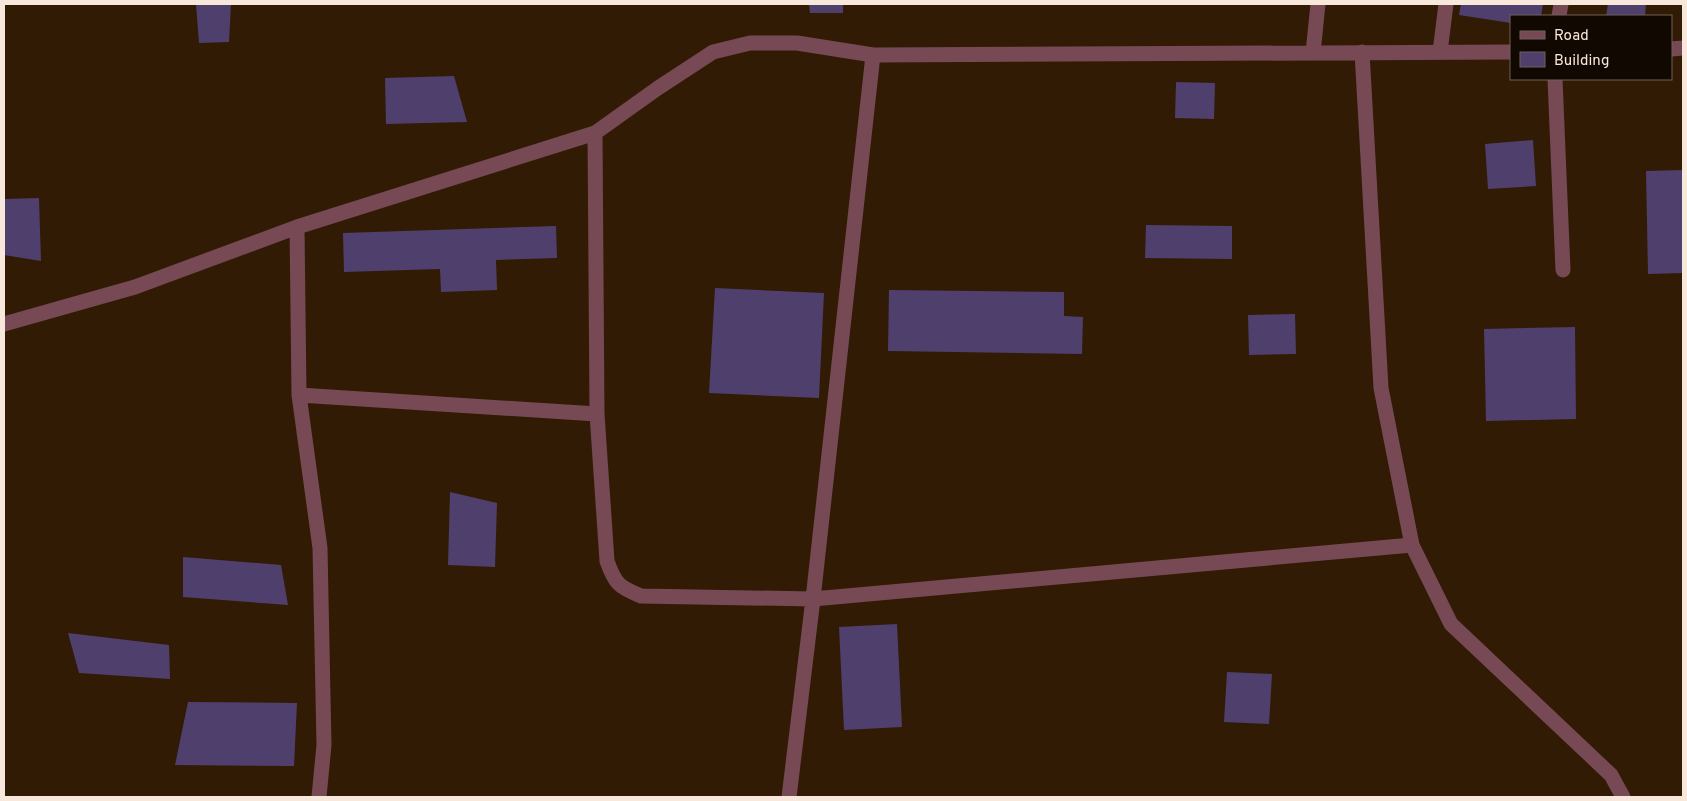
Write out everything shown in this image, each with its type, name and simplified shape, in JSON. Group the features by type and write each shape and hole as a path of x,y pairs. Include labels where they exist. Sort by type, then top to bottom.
{"street":[{"path":"1313,52 1318,4"},
{"path":"1440,52 1446,4"},
{"path":"4,324 135,287 297,227 595,133 712,52 750,43 797,44 873,55 1510,52"},
{"path":"1362,52 1380,388 1412,545 1451,624 1611,775 1623,797"},
{"path":"789,797 813,599 873,55"},
{"path":"1555,80 1563,270"},
{"path":"595,133 597,414 607,561 613,577 624,589 641,596 813,599 1412,545"},
{"path":"297,227 299,395 320,548 324,745 320,797"},
{"path":"299,395 597,414"}],"building":[{"path":"196,4 231,4 229,42 199,43"},
{"path":"809,4 843,4 843,13 810,13"},
{"path":"1461,4 1543,4 1541,15 1510,15 1510,23 1459,15"},
{"path":"1608,4 1646,4 1645,15 1606,15"},
{"path":"454,76 467,122 386,124 385,78"},
{"path":"1176,82 1215,83 1214,119 1175,118"},
{"path":"1533,140 1536,186 1488,189 1485,144"},
{"path":"1683,170 1683,273 1648,274 1646,171"},
{"path":"39,198 41,261 4,255 4,199"},
{"path":"1146,225 1232,226 1232,259 1145,258"},
{"path":"556,226 557,258 496,260 497,290 441,292 440,269 344,272 343,233"},
{"path":"715,288 824,293 819,398 709,393"},
{"path":"889,290 1064,292 1064,316 1083,317 1082,354 888,351"},
{"path":"1295,314 1296,354 1249,355 1248,315"},
{"path":"1575,327 1576,419 1486,421 1484,329"},
{"path":"450,492 497,503 495,567 448,565"},
{"path":"183,557 281,565 288,605 183,597"},
{"path":"897,624 902,727 844,730 839,627"},
{"path":"68,633 169,645 170,679 79,673"},
{"path":"1227,672 1272,674 1269,724 1224,722"},
{"path":"188,702 297,703 294,766 175,765"}]}
